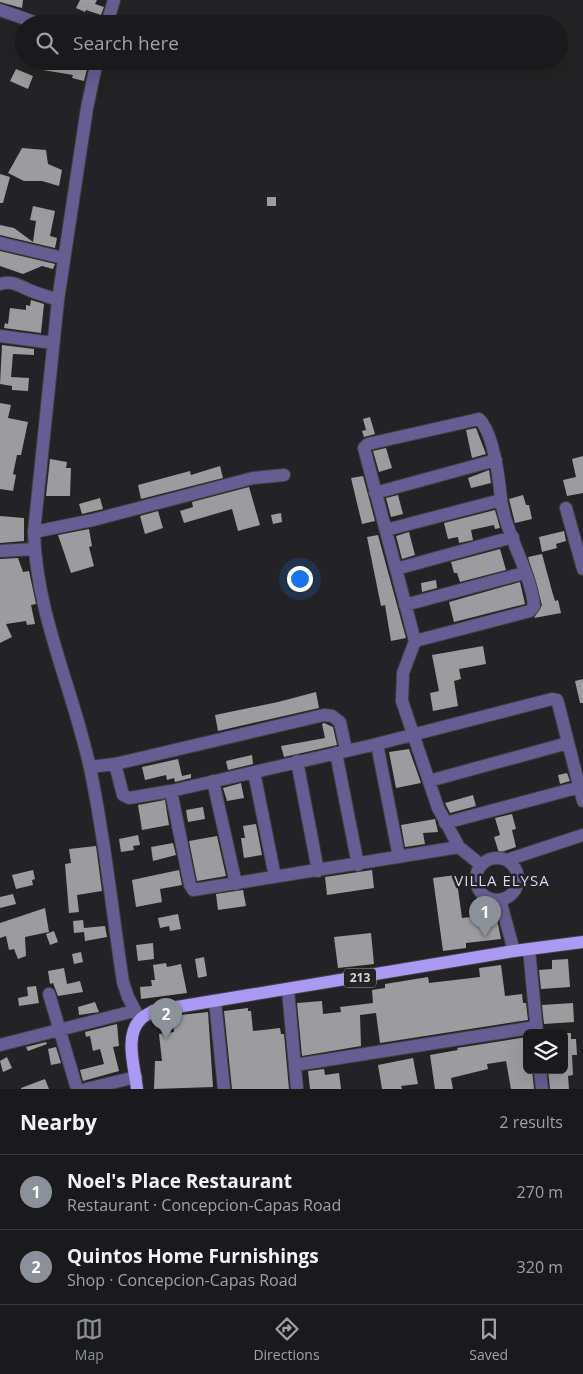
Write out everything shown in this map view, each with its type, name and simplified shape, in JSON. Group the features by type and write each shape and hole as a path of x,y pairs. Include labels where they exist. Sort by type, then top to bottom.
{"main road":[{"name":"213","path":"137,1015 166,1007 288,990 514,951 583,942"},
{"path":"136,1083 132,1040 137,1015"}],"street":[{"path":"110,15 114,0"},
{"path":"0,10 15,15"},
{"path":"0,1045 60,1030 137,1015 123,982 90,767 45,609 34,549 34,532 63,258 94,70"},
{"path":"0,243 63,258"},
{"path":"0,284 10,281 32,292 58,300"},
{"path":"0,336 53,343"},
{"path":"415,641 530,611 534,604 502,500 496,460 479,418 368,444 364,448 415,641 403,673 402,701 445,823 459,847 481,864"},
{"path":"375,493 496,460"},
{"path":"34,532 93,520 253,478 284,475"},
{"path":"386,530 502,500"},
{"path":"566,508 583,569"},
{"path":"396,569 513,537"},
{"path":"0,552 34,549"},
{"path":"405,605 524,573"},
{"path":"115,764 126,798 171,791 376,744 554,699 558,703 583,801"},
{"path":"90,767 115,764 324,715 332,716 340,722 341,751 358,865"},
{"path":"429,782 568,743"},
{"path":"376,744 399,857"},
{"path":"297,761 318,871"},
{"path":"254,772 275,877"},
{"path":"213,781 236,884"},
{"path":"445,823 580,787"},
{"path":"171,791 190,885 193,890 358,865 459,847"},
{"path":"507,860 583,835"},
{"path":"499,858 507,860 515,866 519,883 509,897 492,900 478,889 476,881 477,872 481,864 489,859 499,858"},
{"path":"500,900 514,951"},
{"path":"529,949 536,1029"},
{"path":"288,990 297,1089"},
{"path":"49,994 76,1089"},
{"path":"215,1001 224,1089"},
{"path":"295,1065 523,1032"},
{"path":"540,1074 542,1089"},
{"path":"86,1089 136,1083"}],"building":[{"path":"0,0 23,0 22,8 0,2"},
{"path":"80,0 97,0 95,4 104,7 101,15 76,8"},
{"path":"16,70 33,76 28,89 10,81"},
{"path":"43,70 87,70 84,81 72,78 73,75"},
{"path":"22,148 46,150 48,164 62,170 59,186 42,181 24,181 8,173"},
{"path":"0,174 10,177 3,203 0,203"},
{"path":"267,197 276,197 276,206 267,206"},
{"path":"33,206 55,211 50,236 57,238 55,248 0,235 0,225 14,228 33,242 36,221 30,220"},
{"path":"0,251 55,264 53,269 42,266 23,274 0,266"},
{"path":"31,300 44,304 41,333 4,328 5,323 8,324 10,308 26,310 26,305 30,306"},
{"path":"2,345 34,349 34,355 13,354 11,377 29,378 28,391 12,390 12,386 0,384"},
{"path":"0,403 11,405 8,418 28,422 21,455 17,455 13,474 16,475 13,491 0,489"},
{"path":"370,417 375,434 364,437 362,431 366,430 363,419"},
{"path":"476,428 486,454 472,458 466,430"},
{"path":"386,448 392,468 379,472 373,451"},
{"path":"583,456 583,493 567,496 563,480 576,477 572,459"},
{"path":"50,459 67,462 66,468 71,468 70,496 46,496"},
{"path":"220,466 223,478 141,499 138,485 190,471 191,475"},
{"path":"489,470 491,483 471,488 468,478"},
{"path":"363,476 375,521 362,524 351,478"},
{"path":"249,487 260,525 238,531 232,509 184,523 180,511 193,507 192,502"},
{"path":"398,495 403,514 391,517 386,498"},
{"path":"523,495 526,505 529,505 532,519 515,523 509,499"},
{"path":"100,498 103,509 82,514 79,504"},
{"path":"495,510 500,528 495,529 494,525 471,530 473,540 459,543 458,537 448,539 444,523"},
{"path":"158,511 163,528 145,534 140,516"},
{"path":"281,513 282,522 273,524 271,515"},
{"path":"0,516 24,518 24,541 0,543"},
{"path":"89,529 92,546 89,547 94,566 71,573 58,535"},
{"path":"564,531 566,541 556,544 557,548 542,552 539,537"},
{"path":"409,532 415,555 402,559 396,536"},
{"path":"378,535 406,638 391,641 385,605 381,606 367,537"},
{"path":"500,549 506,570 460,582 457,573 454,573 451,562"},
{"path":"542,554 555,601 558,600 561,613 534,618 542,605 528,557"},
{"path":"18,558 23,572 29,571 36,604 31,605 35,624 27,625 26,621 6,624 12,637 0,643 0,559"},
{"path":"436,580 437,588 422,592 421,583"},
{"path":"520,582 525,604 454,622 449,602"},
{"path":"483,646 486,664 459,669 461,679 454,681 458,706 433,711 430,693 439,691 432,655"},
{"path":"583,679 583,703 580,703 575,681"},
{"path":"316,692 319,708 218,731 215,715"},
{"path":"322,724 333,727 337,745 284,757 281,746 325,738"},
{"path":"409,749 421,783 396,788 389,752"},
{"path":"252,755 253,764 228,770 226,761"},
{"path":"178,759 182,776 191,774 191,778 175,782 174,778 167,780 166,775 145,780 142,767"},
{"path":"567,773 570,781 560,784 558,775"},
{"path":"241,783 244,798 227,801 223,788"},
{"path":"473,795 476,806 450,813 445,803"},
{"path":"165,800 169,825 142,830 138,805"},
{"path":"203,807 205,819 188,822 186,810"},
{"path":"512,814 516,829 512,830 516,847 499,853 494,837 500,835 495,818"},
{"path":"435,819 438,832 423,833 425,844 405,847 401,825"},
{"path":"256,824 262,855 244,858 241,838 245,838 243,826"},
{"path":"138,835 140,845 133,846 134,850 121,852 119,839"},
{"path":"217,836 226,876 197,881 189,841"},
{"path":"173,843 176,855 153,861 151,847"},
{"path":"96,846 102,891 77,895 79,912 69,913 65,864 71,863 69,849"},
{"path":"33,870 35,879 32,880 33,885 16,889 12,875"},
{"path":"179,870 182,885 160,889 162,902 136,907 132,880"},
{"path":"372,870 374,888 327,895 325,877"},
{"path":"456,875 462,918 496,914 501,939 466,943 466,948 443,951 433,878"},
{"path":"243,890 246,906 218,910 216,894"},
{"path":"13,894 16,904 0,908 0,897"},
{"path":"45,908 49,932 25,937 26,956 18,959 14,949 9,950 6,936 0,938 0,923"},
{"path":"178,914 181,929 170,931 169,926 160,928 158,918"},
{"path":"83,920 84,928 105,926 107,937 85,941 84,932 74,933 73,921"},
{"path":"54,931 58,942 50,945 46,934"},
{"path":"371,933 374,964 338,968 334,937"},
{"path":"153,943 154,959 138,961 136,945"},
{"path":"81,952 83,962 74,964 72,954"},
{"path":"204,957 207,976 198,978 195,959"},
{"path":"568,959 570,987 541,989 539,970 552,969 552,960"},
{"path":"166,963 167,967 181,964 187,993 141,999 140,987 152,986 151,980 155,980 153,965"},
{"path":"501,965 505,996 522,994 523,1003 526,1003 528,1020 380,1043 376,1013 360,1015 361,1046 302,1056 297,1003 322,1001 323,1014 341,1012 340,1007 373,1003 372,990 385,988 385,984 428,977 429,983 480,977 479,968"},
{"path":"64,968 67,984 80,981 83,992 58,996 53,983 50,984 48,971"},
{"path":"36,986 39,1003 19,1006 18,998 28,996 27,987"},
{"path":"95,1002 99,1012 79,1015 78,1007"},
{"path":"573,1003 574,1022 544,1024 542,1005"},
{"path":"248,1008 248,1011 251,1011 253,1031 280,1028 281,1034 284,1034 289,1089 232,1089 224,1011"},
{"path":"208,1012 213,1087 154,1089 155,1061 162,1061 159,1034 174,1032 172,1016"},
{"path":"117,1024 119,1046 113,1047 119,1071 83,1081 80,1070 104,1064 100,1049 93,1051 90,1036 86,1037 85,1032"},
{"path":"568,1033 571,1033 571,1039 576,1039 577,1055 572,1055 573,1075 568,1076 569,1089 550,1089 548,1074 568,1074"},
{"path":"523,1038 523,1074 532,1074 534,1089 511,1089 506,1061 487,1064 488,1069 451,1078 453,1089 435,1089 430,1055 458,1050 457,1048"},
{"path":"46,1042 47,1044 28,1051 26,1047"},
{"path":"56,1047 61,1063 51,1065 48,1049"},
{"path":"7,1057 12,1068 3,1072 0,1061"},
{"path":"413,1058 418,1084 401,1086 402,1089 382,1089 378,1065"},
{"path":"324,1069 325,1075 339,1073 341,1089 310,1089 308,1071"},
{"path":"45,1079 49,1089 21,1089 21,1088"}],"place":[{"name":"Noel's Place Restaurant","path":"485,937"},
{"name":"Quintos Home Furnishings","path":"166,1039"}],"district":[{"name":"VILLA ELYSA","path":"502,881"}]}
